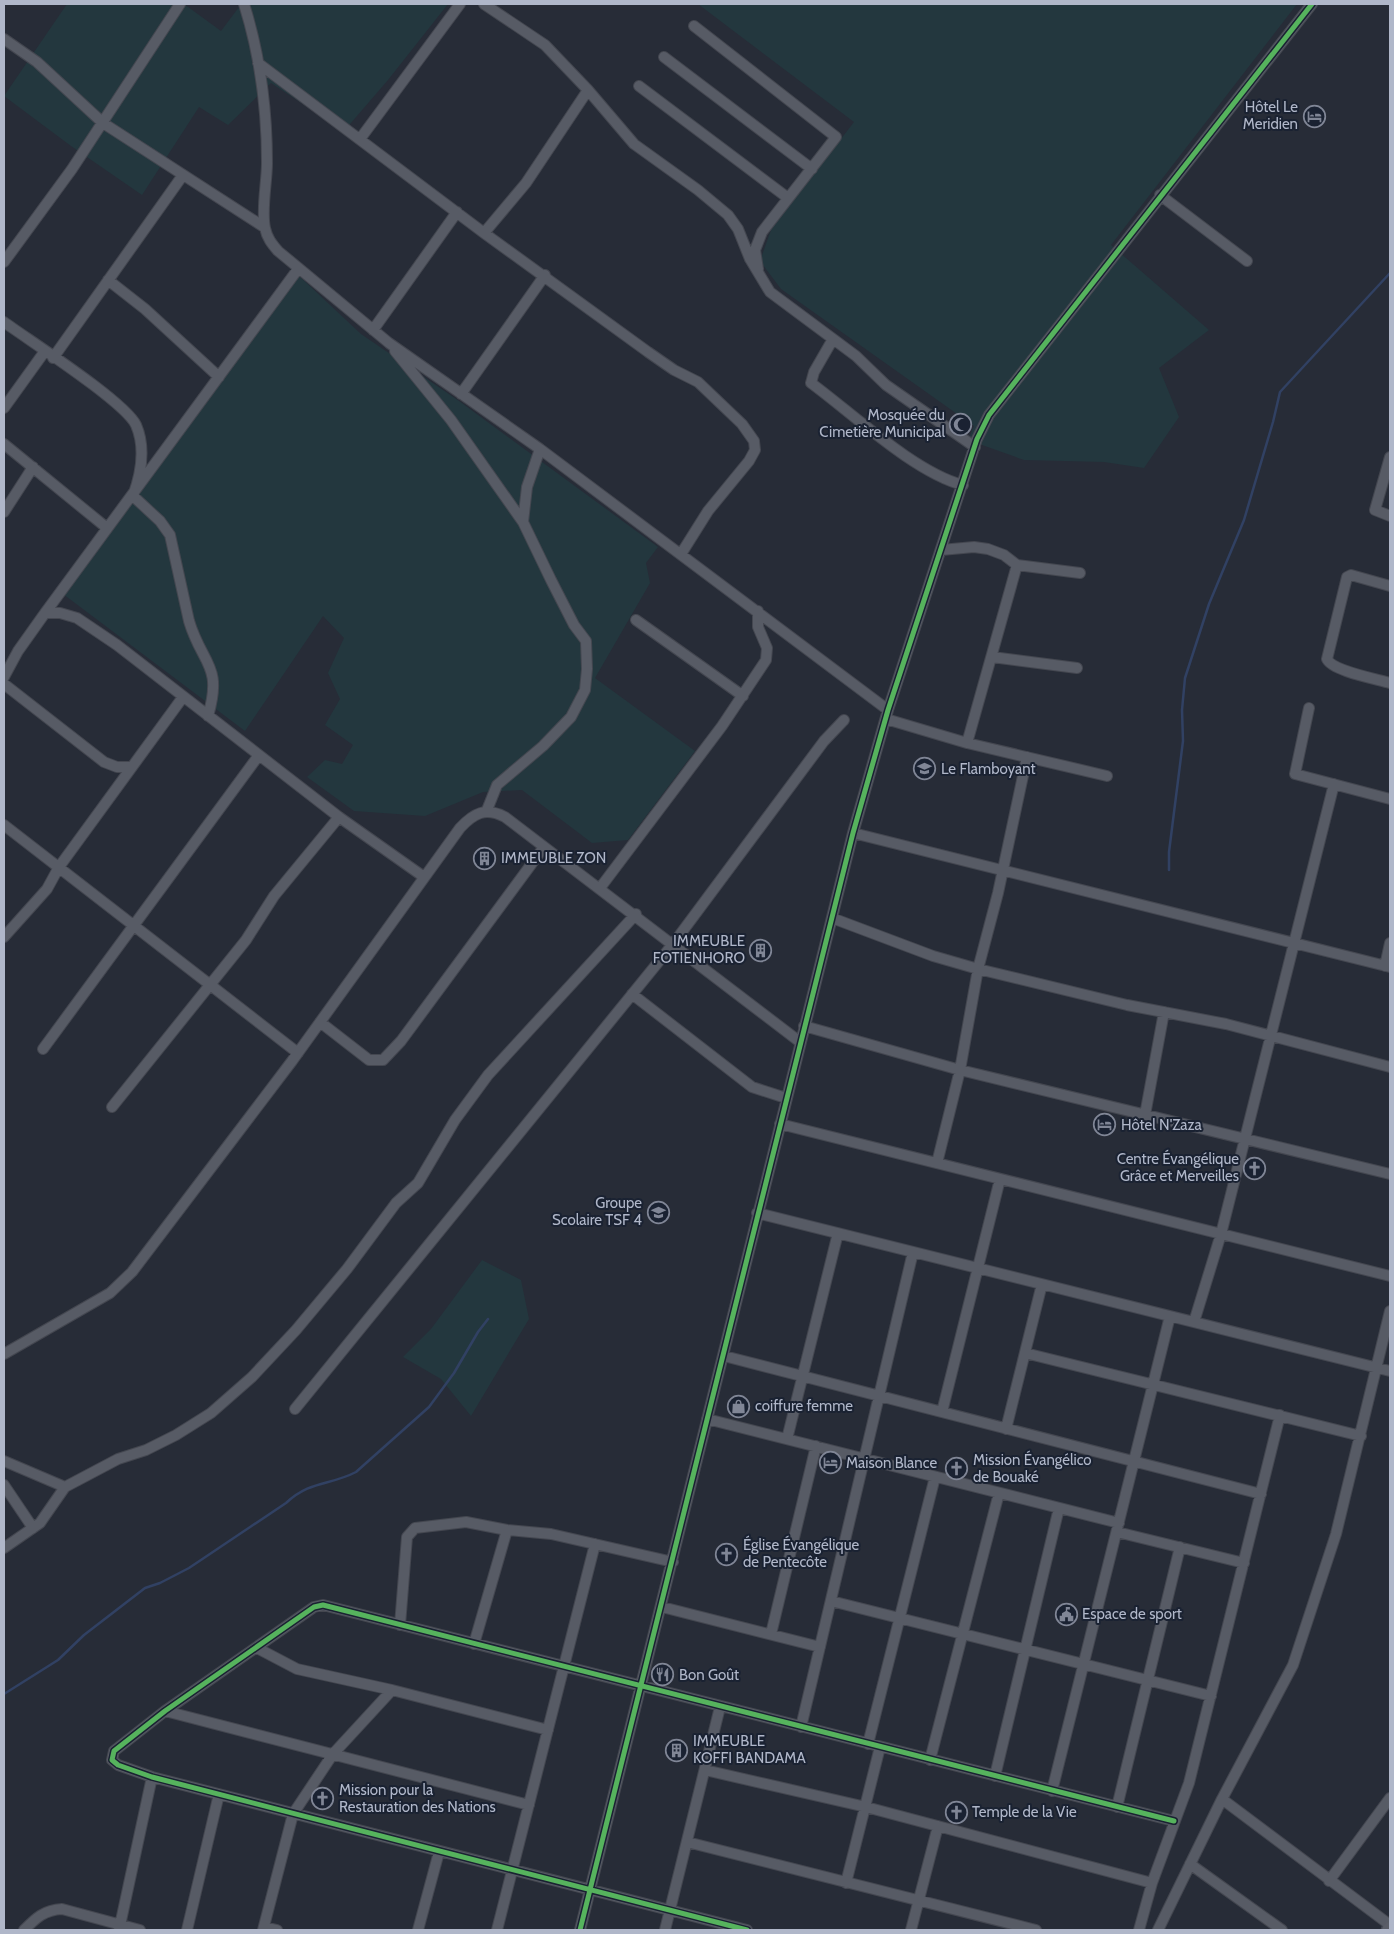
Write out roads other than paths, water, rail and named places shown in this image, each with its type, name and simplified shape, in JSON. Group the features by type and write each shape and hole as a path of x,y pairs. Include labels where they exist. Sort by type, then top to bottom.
{"street":[{"path":"4,262 103,123 180,4"},
{"path":"244,4 258,63 265,109 264,227 269,241 298,268 389,343 540,449 758,611 887,715 968,743 1107,776"},
{"path":"360,139 460,4"},
{"path":"484,4 545,46 588,90 634,144 698,190 728,215 738,229 750,259 770,292 833,339 886,385 975,447"},
{"path":"580,1930 640,1687 662,1607 852,833 887,715 975,447 989,415 1312,4"},
{"path":"694,26 836,137 762,232 755,250 758,273"},
{"path":"4,39 37,62 103,123 264,227"},
{"path":"664,57 812,168"},
{"path":"258,63 648,352 674,370 698,382 742,424 754,441 755,450 749,461 708,511 681,554"},
{"path":"639,86 788,198"},
{"path":"484,232 526,183 588,90"},
{"path":"4,408 108,280 182,175"},
{"path":"1160,196 1247,261"},
{"path":"372,330 457,212"},
{"path":"4,677 18,651 45,613 107,528 133,496 298,268"},
{"path":"461,394 545,275"},
{"path":"108,280 145,309 219,377"},
{"path":"4,322 128,414 135,425 142,455 140,478 133,496"},
{"path":"833,339 814,372 811,383 888,442 946,481 963,485"},
{"path":"389,343 451,420 524,522 574,626 586,641 587,669 585,690 571,717 543,746 496,785 487,810"},
{"path":"4,444 107,528"},
{"path":"524,522 527,487 540,449"},
{"path":"1390,457 1375,510 1390,516"},
{"path":"4,512 34,468"},
{"path":"133,496 160,521 170,535 193,635 208,660 214,680 214,696 208,716"},
{"path":"941,550 988,549 1004,555 1017,565 1080,573"},
{"path":"968,743 1017,565"},
{"path":"1390,586 1351,576 1347,577 1327,659 1331,665 1349,672 1390,683"},
{"path":"600,888 743,696 768,656 758,627 758,611"},
{"path":"45,613 60,613 77,618 117,645 339,816 424,877"},
{"path":"636,620 743,696"},
{"path":"992,657 1077,668"},
{"path":"4,684 104,762 117,767 132,767"},
{"path":"4,937 47,889 59,867 183,697"},
{"path":"1309,708 1294,772 1297,775 1390,798"},
{"path":"295,1409 674,944 824,741 844,720"},
{"path":"43,1049 259,755"},
{"path":"937,1163 960,1070 978,969 1003,870 1027,757"},
{"path":"1194,1322 1222,1234 1334,784"},
{"path":"4,1354 110,1293 132,1272 298,1053 424,877 468,819 476,813 487,810 505,817 636,914 800,1042"},
{"path":"112,1107 246,940 274,896 339,816"},
{"path":"4,825 298,1053"},
{"path":"852,833 1387,966 1390,943"},
{"path":"320,1022 369,1060 382,1060 401,1041 544,847"},
{"path":"4,1548 33,1528 53,1507 65,1487 118,1459 146,1450 176,1435 211,1413 252,1377 296,1330 396,1203 418,1182 455,1120 488,1075 636,914"},
{"path":"832,918 934,956 978,969 1164,1012 1226,1024 1390,1067"},
{"path":"632,994 752,1087 786,1098"},
{"path":"1144,1115 1164,1012"},
{"path":"804,1026 960,1070 1389,1172"},
{"path":"780,1124 1390,1276"},
{"path":"942,1412 1000,1179"},
{"path":"758,1213 1390,1370"},
{"path":"787,1439 838,1233"},
{"path":"801,1728 913,1252"},
{"path":"1006,1429 1042,1284"},
{"path":"1158,1930 1222,1799 1292,1665 1336,1534 1378,1367 1390,1311"},
{"path":"1052,1791 1170,1316"},
{"path":"1025,1354 1361,1436"},
{"path":"724,1356 1261,1494"},
{"path":"1139,1930 1152,1882 1189,1783 1280,1415"},
{"path":"707,1419 1059,1508 1180,1547 1244,1563"},
{"path":"772,1634 816,1446"},
{"path":"4,1461 65,1487"},
{"path":"868,1744 935,1477"},
{"path":"4,1485 33,1528"},
{"path":"930,1760 999,1493"},
{"path":"995,1776 1059,1508"},
{"path":"400,1625 407,1537 415,1528 466,1522 507,1530 551,1534 673,1562"},
{"path":"474,1644 507,1530"},
{"path":"497,1930 595,1544"},
{"path":"1116,1807 1180,1547"},
{"path":"831,1601 1211,1696"},
{"path":"747,1930 152,1777 118,1765 112,1760 114,1751 165,1711 318,1605 1174,1821"},
{"path":"662,1607 820,1647"},
{"path":"257,1648 297,1669 392,1690 548,1730"},
{"path":"276,1930 264,1929 293,1814 333,1754 392,1690"},
{"path":"665,1930 720,1707"},
{"path":"165,1711 529,1804"},
{"path":"846,1883 880,1747"},
{"path":"705,1770 866,1807 1152,1882"},
{"path":"119,1928 152,1777"},
{"path":"187,1930 219,1794"},
{"path":"1329,1881 1390,1798"},
{"path":"1222,1799 1390,1928"},
{"path":"911,1930 938,1826"},
{"path":"687,1842 1036,1930"},
{"path":"418,1930 439,1852"},
{"path":"1190,1864 1282,1930"},
{"path":"24,1930 37,1917 49,1910 62,1909 119,1928 140,1930"}],"waterway":[{"path":"1169,870 1169,852 1183,741 1182,710 1185,678 1209,604 1244,520 1280,392 1390,273"},
{"path":"4,1694 58,1660 84,1635 145,1588 160,1583 189,1568 304,1490 356,1472 429,1407 454,1373 478,1332 488,1319"}],"place":[{"name":"Hôtel Le Meridien","path":"1314,116"},
{"name":"Mosquée du Cimetière Municipal","path":"961,424"},
{"name":"Le Flamboyant","path":"925,769"},
{"name":"IMMEUBLE ZON","path":"485,858"},
{"name":"IMMEUBLE FOTIENHORO","path":"761,950"},
{"name":"Hôtel N'Zaza","path":"1105,1125"},
{"name":"Centre Évangélique Grâce et Merveilles","path":"1255,1168"},
{"name":"Groupe Scolaire TSF 4","path":"658,1212"},
{"name":"coiffure femme","path":"739,1406"},
{"name":"Maison Blance","path":"830,1463"},
{"name":"Mission Évangélico de Bouaké","path":"957,1469"},
{"name":"Église Évangélique de Pentecôte","path":"727,1554"},
{"name":"Espace de sport","path":"1066,1614"},
{"name":"Bon Goût","path":"663,1675"},
{"name":"IMMEUBLE KOFFI BANDAMA","path":"677,1750"},
{"name":"Mission pour la Restauration des Nations","path":"323,1799"},
{"name":"Temple de la Vie","path":"956,1812"}]}
